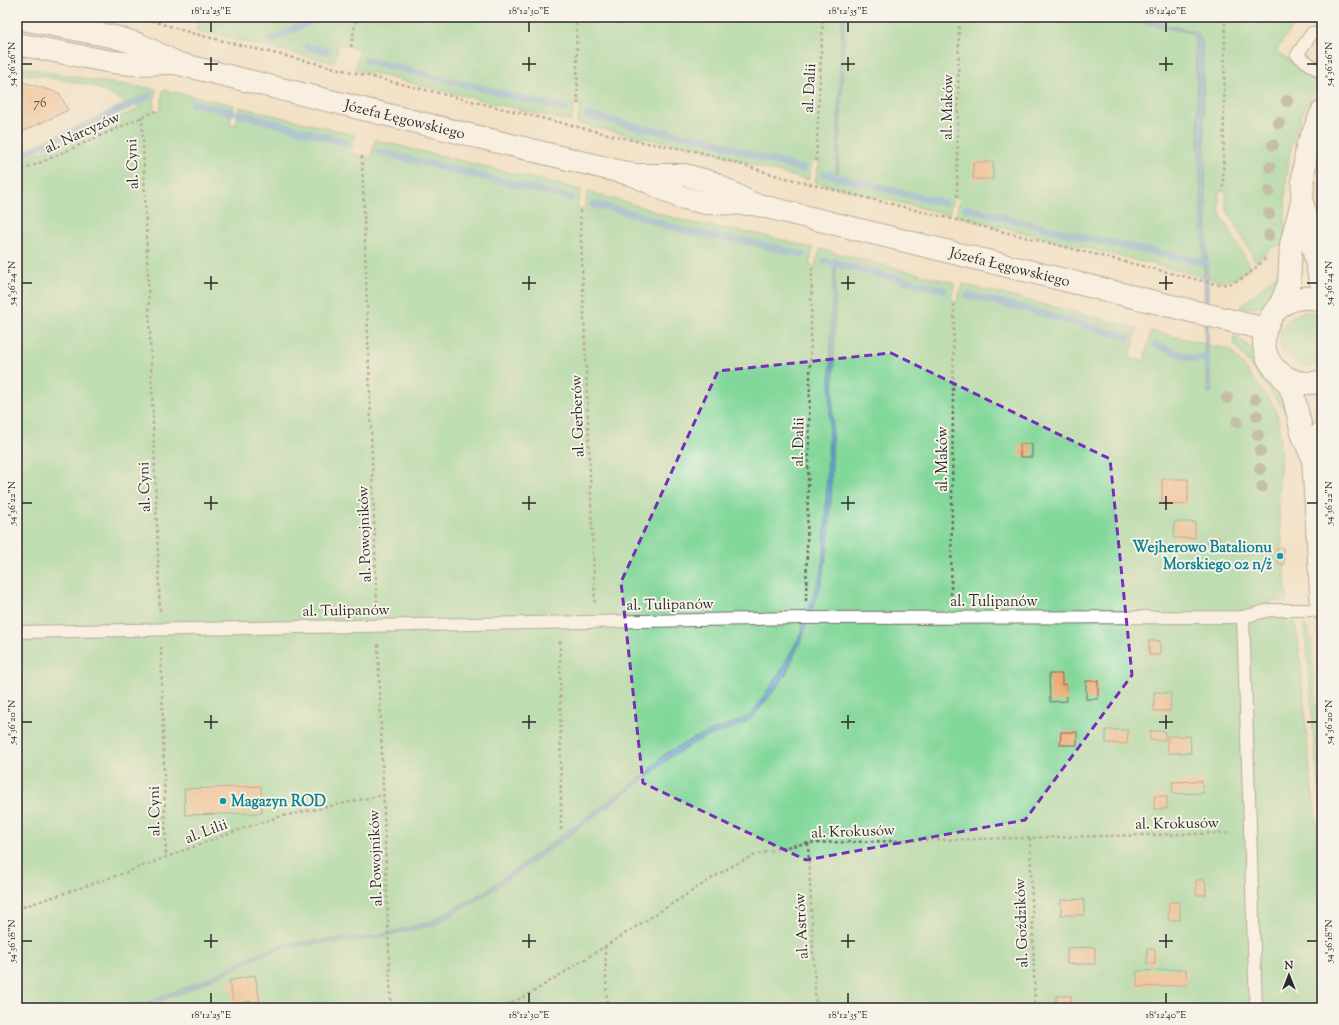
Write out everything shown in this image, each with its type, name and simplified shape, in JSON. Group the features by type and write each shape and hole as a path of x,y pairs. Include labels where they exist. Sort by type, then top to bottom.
{"street":[{"name":"Józefa Łęgowskiego","path":"17,18 115,37 138,44 175,62 634,174 680,197 706,203 754,204 1266,329"},
{"name":"Józefa Łęgowskiego","path":"17,44 112,62 134,64 175,62"},
{"path":"1279,308 1289,284 1291,249 1302,202 1303,177 1307,147 1322,112"},
{"path":"1302,202 1322,287"},
{"path":"1322,300 1313,297 1301,298 1289,301 1279,308 1270,318 1266,329 1264,342 1266,353 1271,364 1290,387 1302,434 1313,459 1322,610"},
{"path":"1278,372 1297,382 1307,383 1322,381"},
{"path":"1313,459 1322,432"}],"lane":[{"path":"1312,33 1297,55 1322,73"},
{"name":"al. Tulipanów","path":"17,632 806,618 1242,617 1270,610 1322,610"},
{"path":"1242,617 1256,1008"}],"path":[{"path":"140,17 195,34 636,141 700,152 778,176 1215,284 1225,285 1236,282 1248,275 1273,252 1279,249 1291,249"},
{"path":"351,47 356,19 361,17"},
{"path":"576,17 578,104"},
{"name":"al. Dalii","path":"816,161 823,17"},
{"name":"al. Maków","path":"957,197 959,17"},
{"path":"1202,17 1225,21 1223,191"},
{"name":"al. Narcyzów","path":"17,173 156,111"},
{"name":"al. Cyni","path":"142,116 160,629 166,857"},
{"name":"al. Powojników","path":"362,156 391,1008"},
{"name":"al. Gerberów","path":"580,210 595,621"},
{"name":"al. Dalii","path":"806,618 812,266"},
{"name":"al. Maków","path":"951,617 954,301"},
{"path":"560,622 561,831"},
{"name":"al. Lilii","path":"17,909 127,872 227,834 278,817 384,795"},
{"name":"al. Krokusów","path":"501,1008 533,992 730,867 755,855 780,848 808,843 1250,833"},
{"name":"al. Goździków","path":"1030,838 1035,1008"},
{"name":"al. Astrów","path":"808,843 816,1008"},
{"path":"605,945 607,1008"}],"highlighted area":[{"path":"891,353 1110,459 1132,675 1025,820 806,860 643,783 621,582 718,371"}],"green space":[{"path":"199,17 1299,17 1276,51 1316,78 1319,84 1298,123 1292,142 1286,181 1285,244 1273,247 1256,262 1226,208 1226,191 1219,191 1219,208 1221,216 1251,267 1237,277 1230,280 1221,281 956,216 960,198 953,197 949,215 815,182 820,162 813,160 808,180 766,169 698,147 637,137 577,123 581,105 575,104 570,122 355,69 360,50 339,44 334,63 196,30"},
{"path":"17,66 102,82 156,89 153,110 160,111 163,90 234,105 229,124 236,125 240,107 355,135 350,153 371,158 375,140 581,190 577,208 583,210 588,192 691,223 762,235 813,248 809,265 815,267 820,249 955,283 951,300 957,302 962,284 1137,328 1130,359 1144,361 1151,331 1231,350 1272,403 1279,424 1279,513 1283,548 1277,549 1278,564 1284,564 1287,599 1284,601 1269,602 1270,618 1293,618 1298,637 1311,781 1322,861 1322,1008 17,1008 17,163 142,107 127,103 91,85 17,72"},
{"path":"1282,270 1276,292 1272,298 1259,305 1240,309 1241,306"},
{"path":"1304,312 1313,312 1322,316 1322,362 1309,366 1297,364 1288,358 1282,349 1280,338 1282,328 1290,318"},
{"path":"1234,336 1249,346 1262,369 1282,392 1286,412 1235,345 1233,338"},
{"path":"1303,624 1308,630 1311,638 1322,770 1322,807 1315,753 1307,648"}],"water":[{"path":"842,17 845,17 838,181 836,181"},
{"path":"1111,17 1140,17 1198,33 1202,42 1208,278 1208,357 1212,392 1208,394 1205,357 1204,278 1195,43 1192,33"},
{"path":"834,259 836,259 831,499 828,547 821,585 802,638 785,676 754,716 743,724 701,739 670,757 648,776 554,847 494,889 434,925 370,939 285,947 263,955 185,992 141,1008 128,1008 202,981 258,953 286,944 371,937 429,922 484,892 646,774 665,754 695,738 750,716 780,673 799,637 822,569 830,407 831,320"}],"building":[{"path":"23,82 59,93 68,110 17,134 17,85"},
{"path":"973,162 993,162 993,179 973,179"},
{"path":"1020,444 1032,444 1032,457 1020,457"},
{"path":"1162,479 1188,479 1188,501 1185,505 1165,504 1162,500"},
{"path":"1174,522 1195,522 1195,538 1174,538"},
{"path":"1209,536 1220,538 1218,547 1207,545"},
{"name":"Wejherowo Batalionu Morskiego 02 n/ż","path":"1277,548 1283,548 1284,564 1278,565"},
{"path":"1149,641 1160,641 1160,655 1149,655"},
{"path":"1049,674 1062,674 1062,685 1066,684 1067,701 1050,702"},
{"path":"1086,681 1098,681 1098,699 1086,699"},
{"path":"1154,692 1171,693 1170,711 1154,711"},
{"path":"1106,730 1128,730 1127,744 1106,743"},
{"path":"1150,731 1165,731 1165,740 1150,740"},
{"path":"1061,732 1077,732 1077,745 1060,745"},
{"path":"1167,736 1190,736 1191,753 1168,753"},
{"path":"1202,781 1203,793 1173,794 1172,782"},
{"name":"Magazyn ROD","path":"261,786 262,813 185,815 184,789"},
{"path":"1154,796 1167,796 1167,809 1154,809"},
{"path":"1196,880 1205,880 1206,895 1196,895"},
{"path":"1084,899 1084,915 1061,915 1061,900"},
{"path":"1169,902 1180,902 1180,920 1168,920"},
{"path":"1095,947 1095,964 1067,964 1067,948"},
{"path":"1147,949 1155,949 1155,964 1147,964"},
{"path":"1186,969 1187,985 1137,987 1137,971"},
{"path":"255,975 260,1003 252,1004 251,1001 234,1004 229,981"},
{"path":"1056,996 1071,996 1071,1007 1056,1007"}],"waterway":[{"path":"272,40 319,17"},
{"path":"307,47 329,52"},
{"path":"366,60 565,109"},
{"path":"17,157 149,96"},
{"path":"193,103 232,112"},
{"path":"239,114 345,142"},
{"path":"588,115 641,128 707,139 765,159 803,169"},
{"path":"380,152 571,198"},
{"path":"825,174 944,203"},
{"path":"592,204 634,214 694,233 751,242 803,255"},
{"path":"966,208 1082,237 1206,263"},
{"path":"825,261 944,290"},
{"path":"968,295 1011,305 1127,337"},
{"path":"1156,345 1194,359 1206,357 1207,365"}],"place":[{"name":"Wejherowo Batalionu Morskiego 02 n/ż","path":"1280,556"},
{"name":"Magazyn ROD","path":"223,801"}]}
